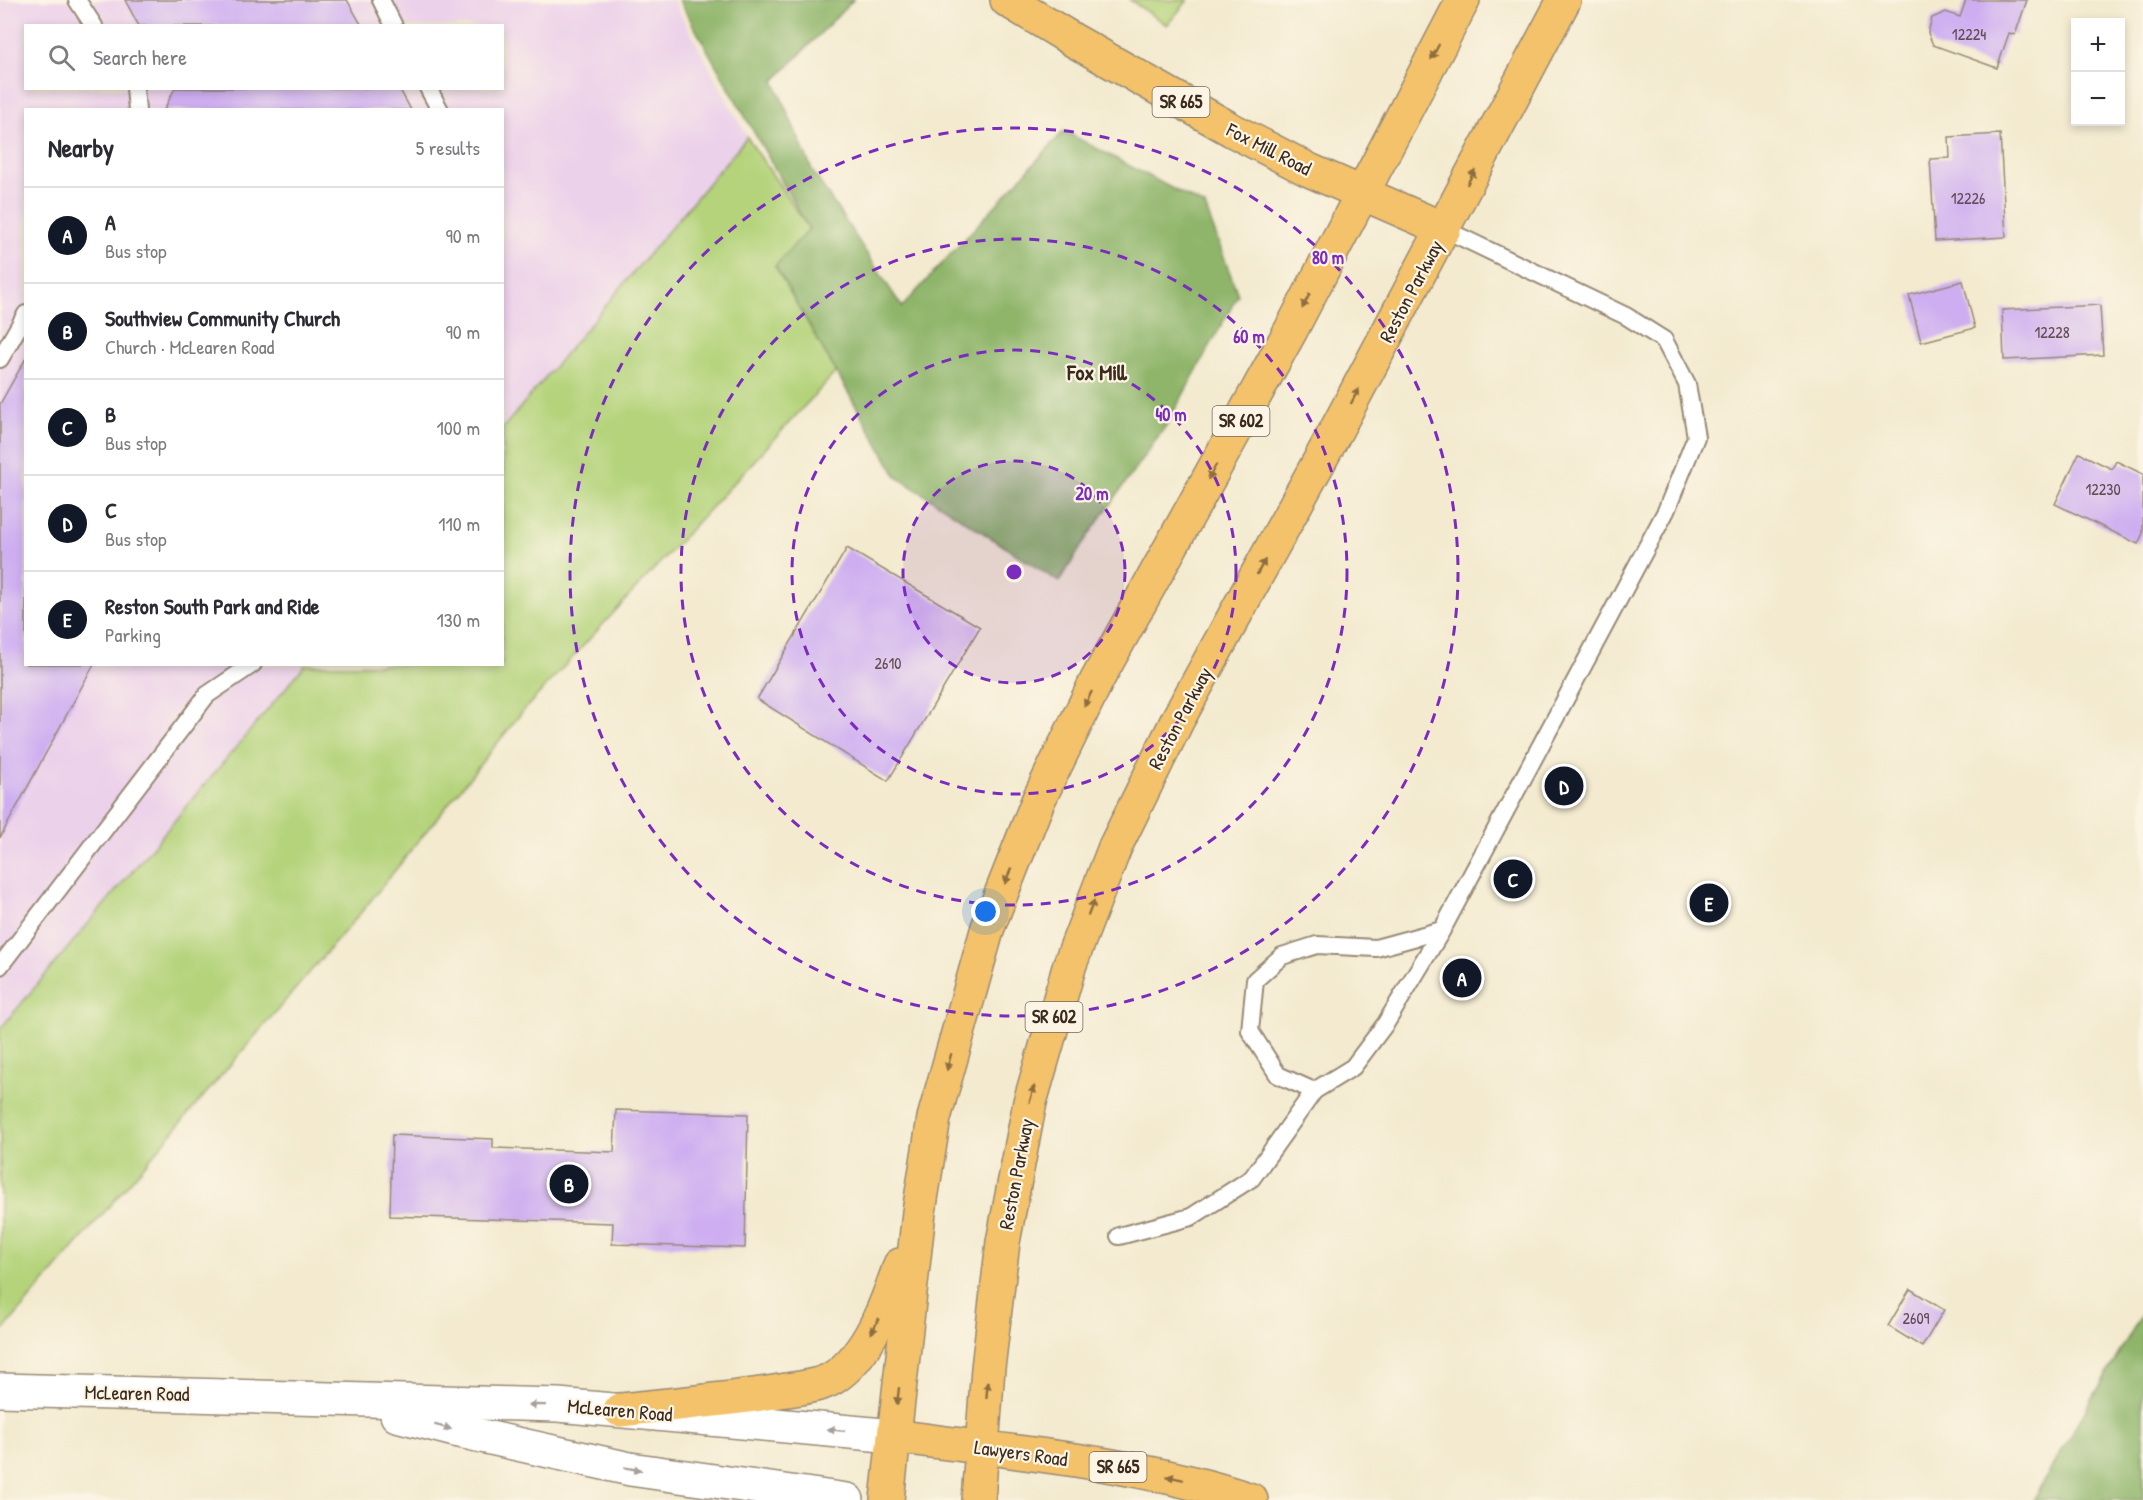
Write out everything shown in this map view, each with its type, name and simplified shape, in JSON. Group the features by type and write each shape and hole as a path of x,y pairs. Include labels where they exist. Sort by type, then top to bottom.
{"main road":[{"name":"Fox Mill Road","path":"1007,0 1073,40 1309,171 1444,229"},
{"name":"SR 602","path":"887,1500 919,1212 934,1118 988,927 1038,801 1097,680 1291,330 1463,0"},
{"name":"Reston Parkway","path":"978,1500 988,1368 1006,1230 1030,1102 1070,964 1115,847 1178,719 1332,438 1564,0"},
{"path":"620,1410 749,1396 800,1388 832,1379 850,1363 874,1328 886,1303 919,1212"},
{"name":"Lawyers Road","path":"894,1436 1117,1467 1175,1478 1251,1500"}],"street":[{"name":"McLearen Road","path":"0,1390 558,1405 894,1436"},
{"name":"McLearen Road","path":"346,1401 459,1431 630,1469 847,1500"}],"lane":[{"path":"77,0 93,24"},
{"path":"381,0 393,24"},
{"path":"135,90 137,108"},
{"path":"429,90 439,108"},
{"path":"1119,1236 1191,1217 1252,1178 1314,1090 1353,1067 1386,1023 1442,930 1666,511 1696,437 1686,384 1664,340 1626,316 1444,229"},
{"path":"0,359 24,317"},
{"path":"0,966 207,694 251,666"},
{"path":"1314,1090 1278,1075 1250,1031 1255,980 1282,956 1317,945 1376,948 1442,930"}],"shaded area":[{"path":"0,0 673,0 747,137 504,427 504,108 24,108 24,666 304,666 0,1029"}],"green space":[{"path":"679,0 853,0 774,81 813,172 902,307 1064,131 1205,206 1238,295 1167,424 1088,536 1059,582 897,477 775,266 809,229"},
{"path":"1130,0 1188,0 1167,25"},
{"path":"747,137 809,229 775,266 836,372 523,711 368,904 0,1334 0,1029 304,666 504,666 504,427"},
{"path":"2143,1312 2143,1500 2033,1500"}],"building":[{"path":"125,0 347,0 361,24 138,24"},
{"path":"1966,0 2027,0 2015,35 2009,33 1997,68 1933,45 1928,33 1932,18 1946,12 1960,17"},
{"path":"174,90 400,90 410,108 165,108"},
{"path":"2000,134 2006,237 1935,241 1930,159 1950,158 1949,137"},
{"path":"1963,281 1975,328 1921,342 1909,295"},
{"path":"2100,305 2103,355 2004,360 2002,310"},
{"path":"24,362 24,666 93,666 0,838 0,404"},
{"path":"2079,453 2112,469 2116,461 2143,474 2143,533 2138,544 2055,504"},
{"path":"847,548 980,627 888,781 757,699"},
{"path":"616,1110 748,1114 745,1248 612,1244 613,1223 390,1216 392,1135 493,1139 493,1148 614,1152"},
{"path":"1910,1289 1944,1310 1922,1347 1888,1326"}],"place":[{"name":"C","path":"1564,786"},
{"name":"B","path":"1513,879"},
{"name":"Reston South Park and Ride","path":"1709,903"},
{"name":"A","path":"1462,978"},
{"name":"Southview Community Church","path":"569,1184"}],"district":[{"name":"Fox Mill","path":"1097,372"}]}
